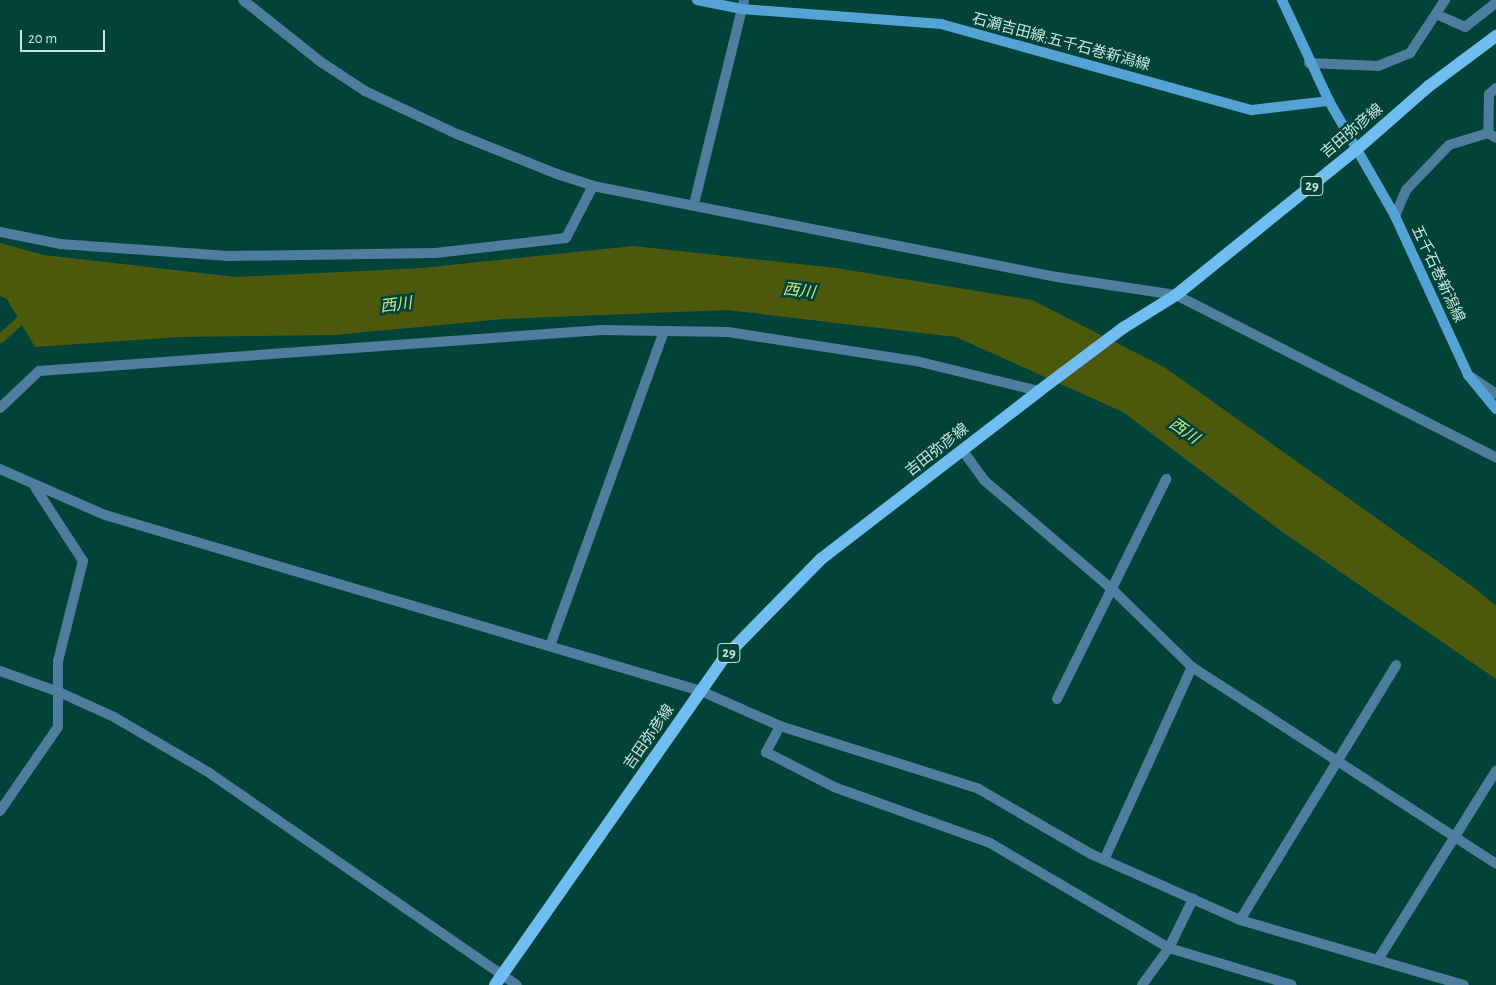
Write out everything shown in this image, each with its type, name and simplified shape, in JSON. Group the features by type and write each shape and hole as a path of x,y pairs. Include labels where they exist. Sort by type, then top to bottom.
{"main road":[{"name":"石瀬吉田線;五千石巻新潟線","path":"697,0 942,24 1252,110 1329,100"},
{"path":"1282,0 1309,63 1357,149"},
{"name":"吉田弥彦線","path":"499,980 724,658 821,559 1123,328 1176,295 1357,149 1429,86 1496,36"},
{"name":"五千石巻新潟線","path":"1357,149 1395,216 1468,375 1496,409"}],"street":[{"path":"243,0 321,62 365,91 457,134 593,186 694,204 1057,277 1176,295 1496,457"},
{"path":"1309,63 1378,66 1410,53 1445,0"},
{"path":"1436,14 1465,27 1496,3"},
{"path":"694,204 743,4"},
{"path":"1395,216 1406,190 1449,145 1492,135 1489,94 1496,88"},
{"path":"0,232 60,244 229,256 436,253 566,238 593,186"},
{"path":"0,408 39,371 602,330 728,332 907,359 1039,391"},
{"path":"550,646 664,331"},
{"path":"1468,375 1496,394"},
{"path":"963,451 985,481 1112,589 1192,667 1496,864"},
{"path":"0,469 35,487 105,515 701,691 780,726 977,788 1104,860 1240,920 1379,958 1464,985"},
{"path":"1057,699 1166,479"},
{"path":"0,811 58,727 58,661 83,561 35,487"},
{"path":"1240,920 1396,665"},
{"path":"1104,860 1192,667"},
{"path":"0,671 59,692 114,717 208,772 499,980 517,985"},
{"path":"780,726 766,752 834,787 990,844 1169,948 1292,985"},
{"path":"1379,958 1496,771"},
{"path":"1142,985 1169,948 1193,899"}],"water":[{"name":"西川","path":"0,243 44,255 236,277 422,268 633,246 836,268 1032,300 1164,367 1476,589 1496,606 1496,679 1281,531 1123,412 956,337 727,310 504,319 334,335 179,337 35,347 7,299 0,296"}],"waterway":[{"path":"0,338 27,314"}]}
